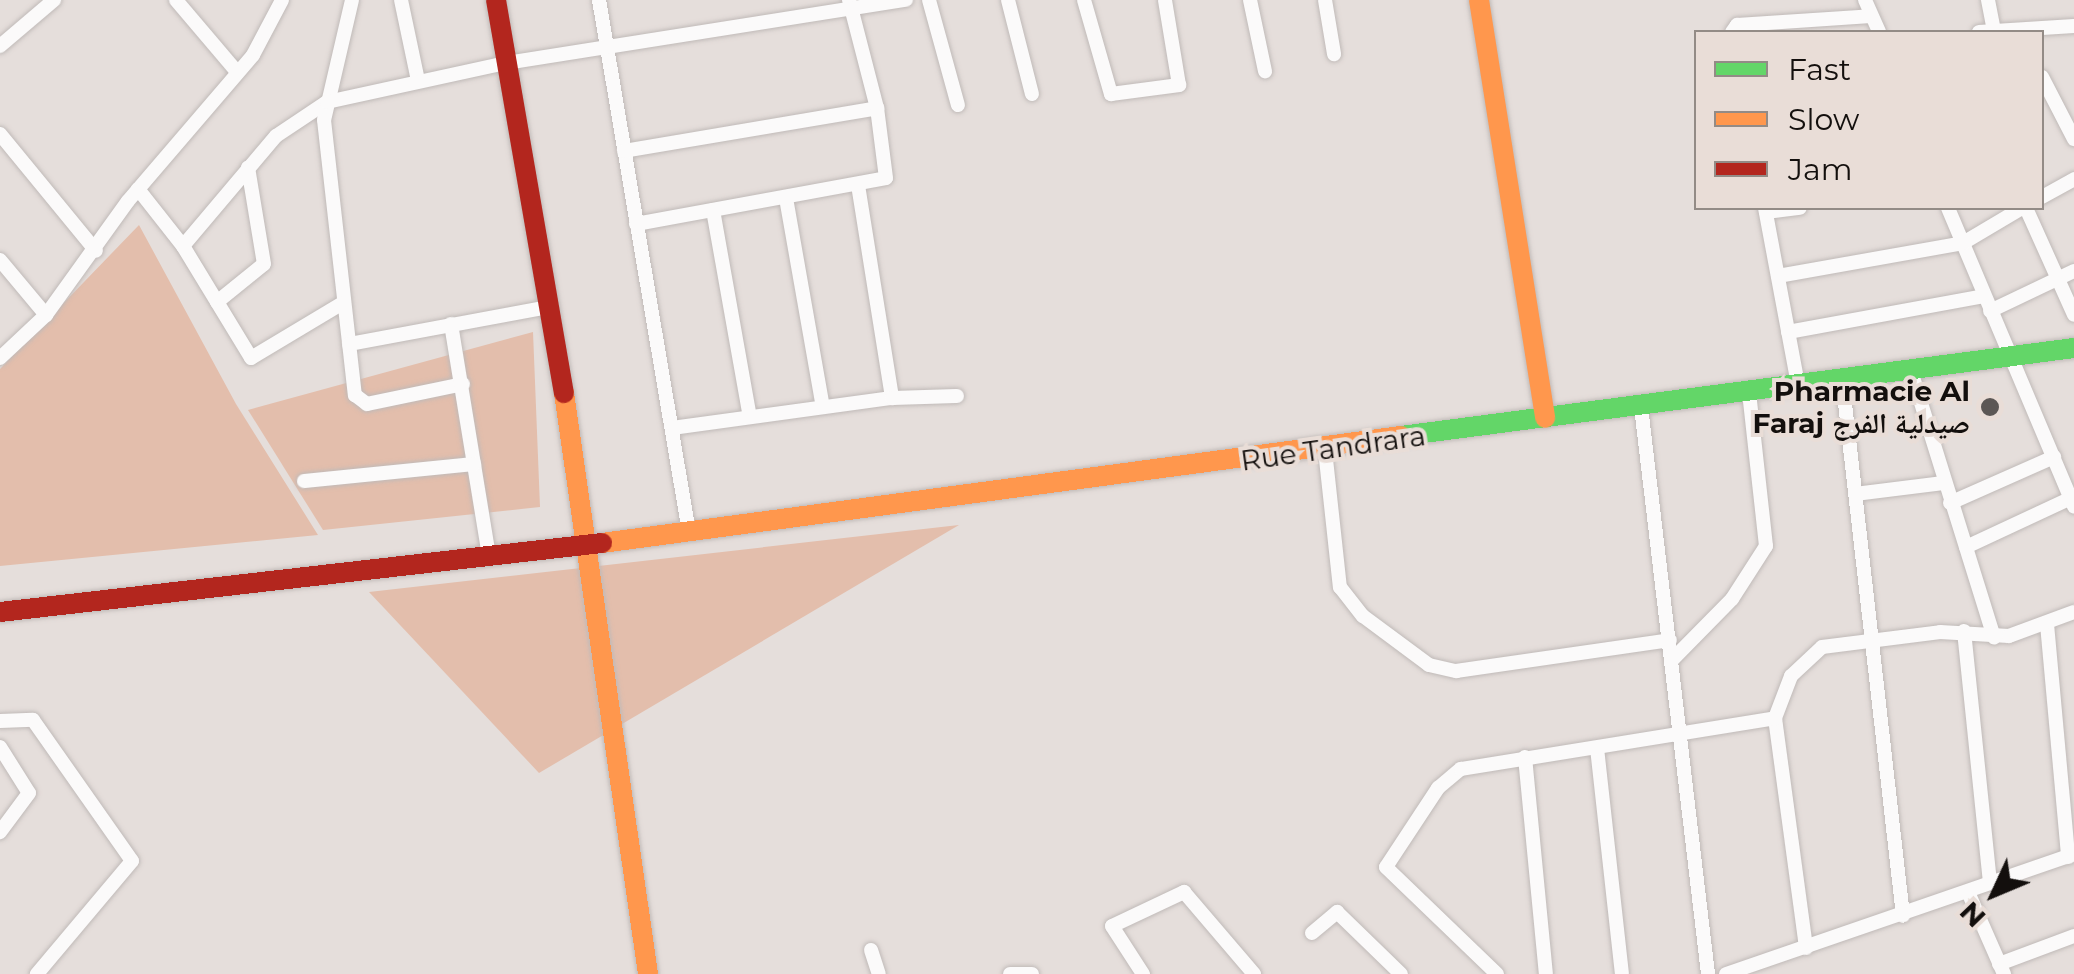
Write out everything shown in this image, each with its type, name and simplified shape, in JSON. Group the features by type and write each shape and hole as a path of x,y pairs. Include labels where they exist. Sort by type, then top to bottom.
{"street":[{"path":"0,46 54,0"},
{"path":"176,0 237,72"},
{"path":"0,358 46,315 138,189 261,43 282,0"},
{"path":"352,0 327,102 324,144 359,402 463,384"},
{"path":"400,0 418,81"},
{"path":"496,0 590,544 648,974"},
{"path":"599,0 689,532"},
{"path":"182,246 248,166 294,120 327,102 506,63 606,51 850,6 906,0"},
{"path":"930,0 958,105"},
{"path":"1008,0 1032,94"},
{"path":"1084,0 1111,94 1179,84 1165,0"},
{"path":"1250,0 1265,71"},
{"path":"1324,0 1334,54"},
{"path":"1479,0 1544,418"},
{"path":"1865,0 1878,30"},
{"path":"1988,0 1994,30"},
{"path":"636,224 858,184 888,172 877,108 850,6"},
{"path":"1732,30 1871,16"},
{"path":"2028,30 2074,26"},
{"path":"2044,81 2074,139"},
{"path":"624,151 877,108"},
{"path":"0,134 96,251"},
{"path":"217,302 264,264 248,166"},
{"path":"2044,196 2074,179"},
{"path":"858,184 892,398"},
{"path":"138,189 182,246 251,358 344,303"},
{"path":"786,198 823,407"},
{"path":"714,210 750,418"},
{"path":"1765,210 1798,384"},
{"path":"1949,210 2054,457 2069,479 2072,502 1966,547"},
{"path":"1778,276 1963,242 2020,210"},
{"path":"2025,210 2067,274 2074,314"},
{"path":"0,260 46,315"},
{"path":"1788,332 1987,303 2067,274"},
{"path":"350,344 548,307"},
{"path":"451,324 490,556"},
{"name":"Rue Tandrara","path":"0,612 689,532 1325,450 1842,377 1912,374 2074,348"},
{"path":"1912,374 1994,638"},
{"path":"1842,377 1903,916"},
{"path":"1673,659 1732,599 1766,546 1749,391"},
{"path":"672,428 892,398 958,396"},
{"path":"1641,407 1683,735 1708,974"},
{"path":"1325,450 1340,587 1363,616 1429,665 1456,671 1670,640"},
{"path":"1950,503 2054,457"},
{"path":"304,481 474,464"},
{"path":"1855,494 1943,483"},
{"path":"1806,948 1775,718 1790,676 1814,652 1870,638 1964,632 1994,638 2047,624 2074,612"},
{"path":"1726,974 2071,856 2047,624"},
{"path":"1964,632 1990,883"},
{"path":"1497,974 1386,867 1448,778 1484,762 1683,735 1775,718"},
{"path":"0,721 33,720 132,861 38,974"},
{"path":"0,747 29,793 0,832"},
{"path":"1597,748 1622,974"},
{"path":"1524,758 1546,974"},
{"path":"1143,974 1112,926 1184,892 1254,974"},
{"path":"1968,892 2002,969 2074,936"},
{"path":"1312,933 1338,912 1402,974"},
{"path":"871,950 878,974"},
{"path":"1010,974 1032,974"}],"shaded area":[{"path":"139,225 236,404 318,535 0,566 0,369"},
{"path":"533,332 540,507 323,530 248,410"},
{"path":"959,525 539,773 369,592"}],"traffic: fast":[{"path":"1401,436 2074,348"}],"traffic: slow":[{"path":"1479,0 1545,418"},
{"path":"564,393 648,974"},
{"path":"602,543 1401,436"}],"traffic: jam":[{"path":"496,0 564,393"},
{"path":"0,612 602,543"}],"place":[{"name":"Pharmacie Al Faraj صيدلية الفرج","path":"1990,407"}]}
